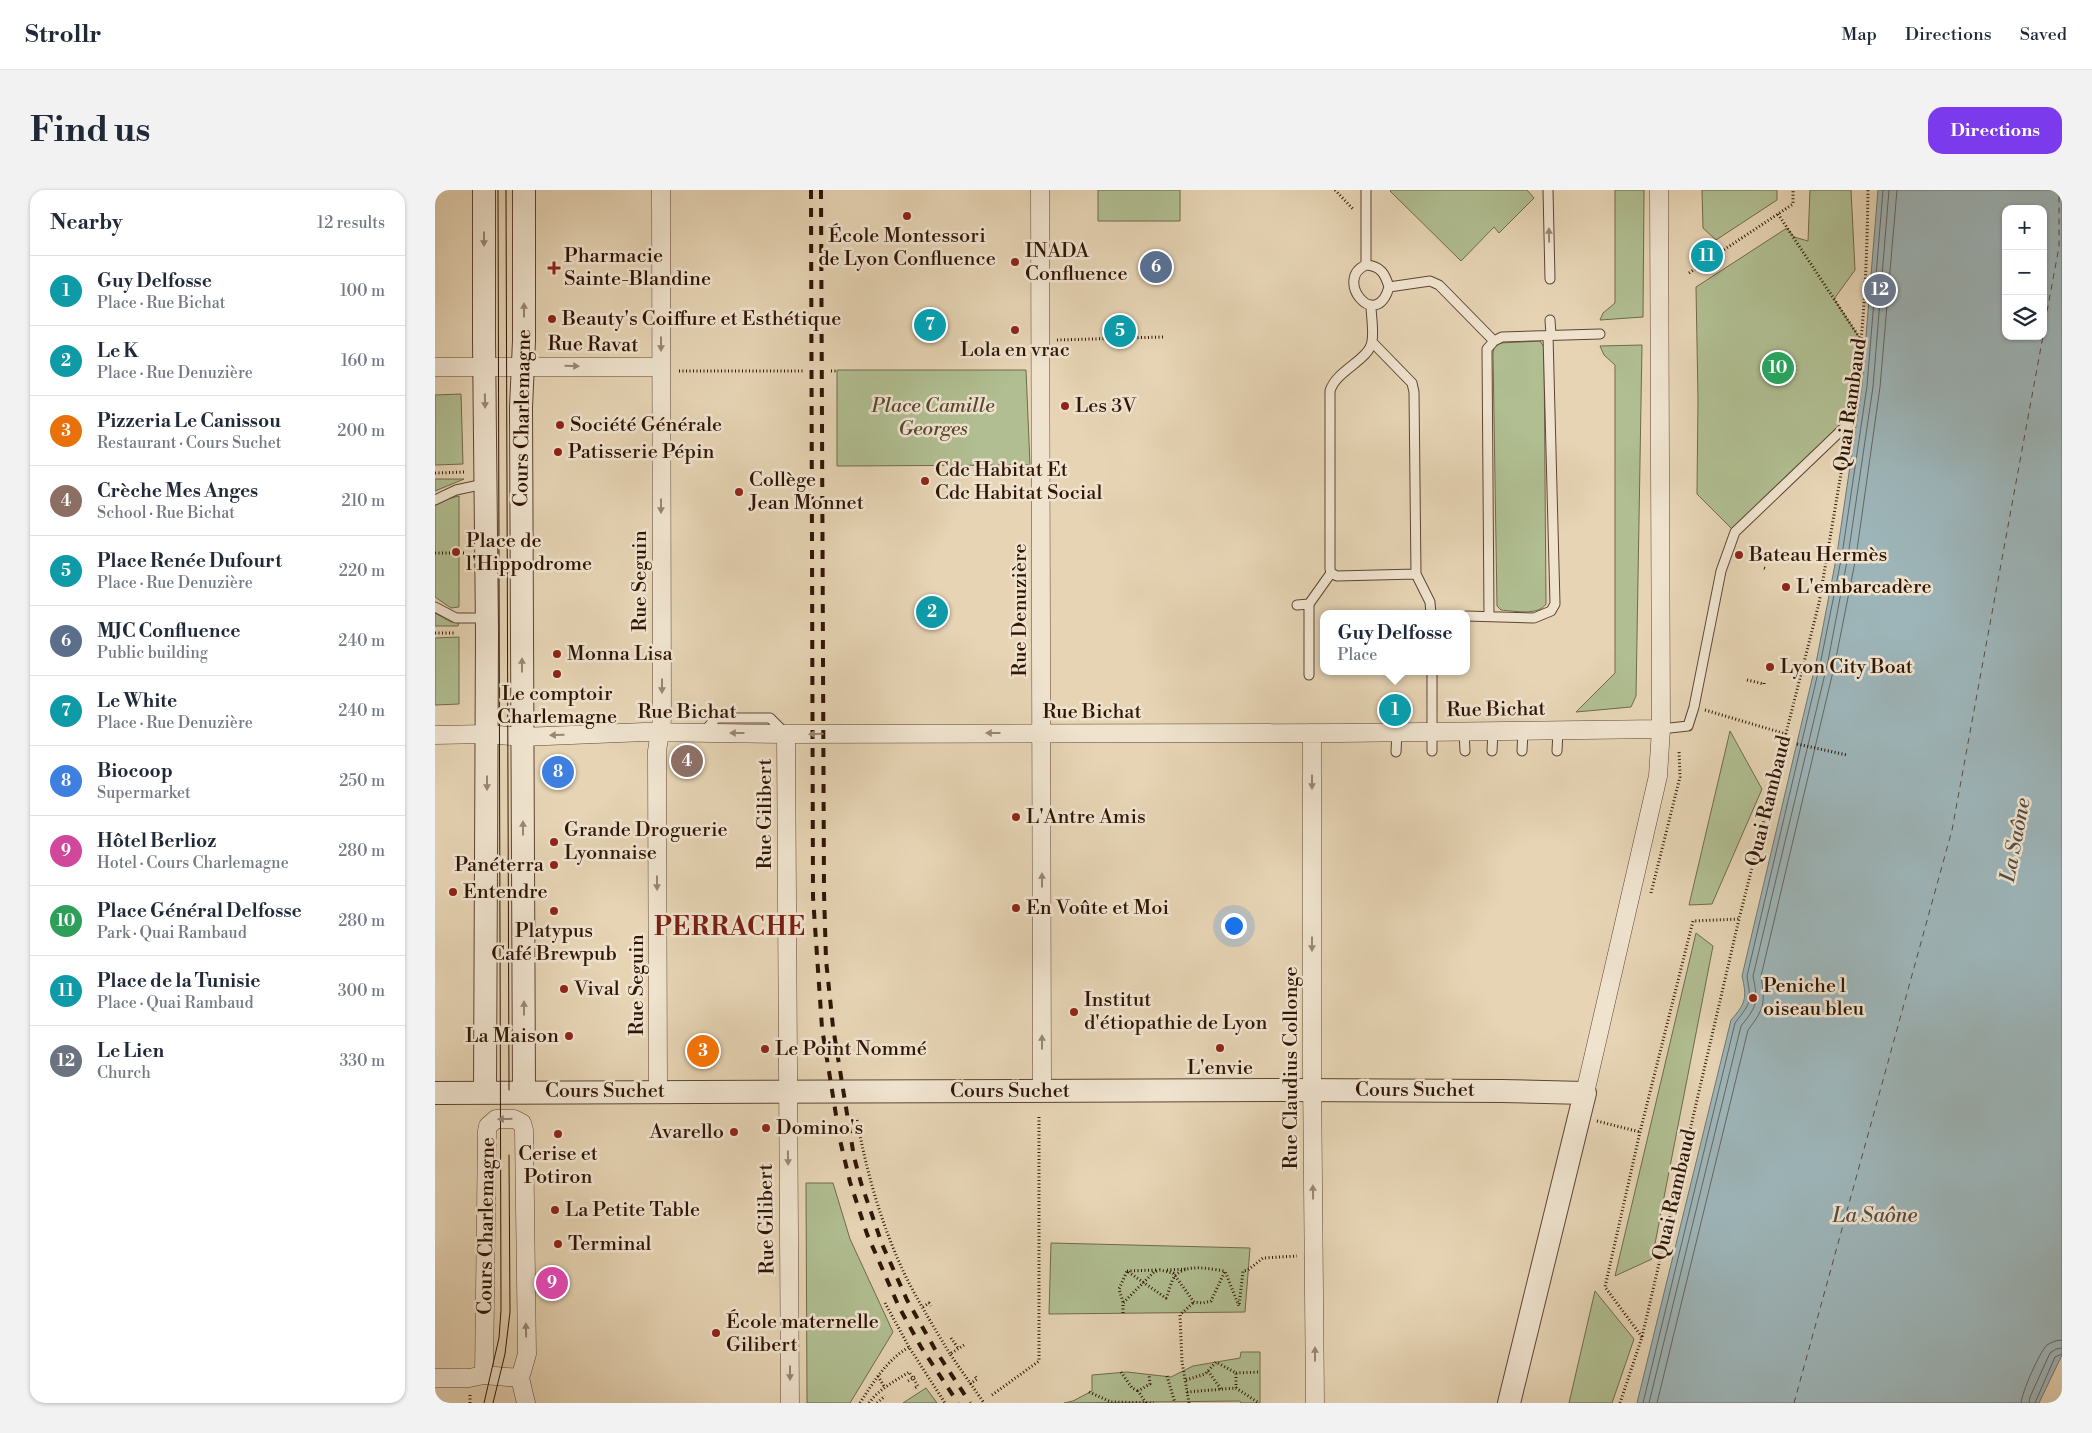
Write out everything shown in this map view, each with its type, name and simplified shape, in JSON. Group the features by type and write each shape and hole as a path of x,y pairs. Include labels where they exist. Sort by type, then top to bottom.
{"street":[{"name":"Cours Charlemagne","path":"484,190 487,618 485,1091"},
{"name":"Cours Charlemagne","path":"524,190 522,736 524,1091"},
{"name":"Rue Seguin","path":"658,1091 657,751 662,719 661,190"},
{"name":"Rue Denuzière","path":"1040,190 1042,1091"},
{"path":"1509,1403 1580,1118 1659,776 1661,729 1659,190"},
{"name":"Rue Ravat","path":"435,367 523,366 661,369"},
{"name":"Rue Bichat","path":"522,736 660,732 786,734 1312,733 1661,729"},
{"name":"Rue Claudius Collonge","path":"1312,733 1312,1090 1315,1403"},
{"path":"435,735 487,734 522,736"},
{"name":"Rue Gilibert","path":"786,734 790,1403"},
{"name":"Cours Suchet","path":"435,1093 485,1091 1312,1090 1585,1093"},
{"name":"Cours Charlemagne","path":"485,1375 487,1131 488,1126 496,1119 514,1119 522,1123 524,1130 527,1354 520,1378 526,1403"},
{"path":"435,1378 469,1378 485,1375 520,1378"}],"lane":[{"path":"1366,190 1366,266"},
{"path":"1548,190 1550,279"},
{"path":"1366,266 1377,267 1381,270 1389,286 1383,301 1371,305 1365,303 1358,296 1354,284 1358,271 1366,266"},
{"path":"1389,286 1430,281 1439,285 1494,341"},
{"path":"1309,675 1309,604 1331,573 1330,391 1335,379 1366,353 1373,343 1371,305"},
{"path":"1470,616 1534,618 1551,611 1555,604 1550,320"},
{"path":"1489,616 1487,349 1494,341 1502,337 1600,334"},
{"path":"1373,343 1411,383 1414,392 1417,574 1429,602 1430,610"},
{"path":"1661,729 1688,726 1694,707 1721,571 1735,532 1850,422"},
{"path":"435,500 456,490 486,483"},
{"path":"1331,573 1337,576 1417,574"},
{"path":"1297,605 1309,604"},
{"path":"435,607 455,618 487,618"},
{"path":"1432,675 1432,751"},
{"path":"1522,751 1523,731"},
{"path":"1557,751 1558,731"},
{"path":"1396,752 1397,732"},
{"path":"1464,732 1465,751"},
{"path":"1492,751 1493,732"}],"path":[{"path":"1335,190 1366,222"},
{"path":"1689,273 1793,204 1793,190"},
{"name":"Quai Rambaud","path":"1620,1403 1642,1337 1739,918 1819,603 1850,422 1861,340 1867,257 1868,190"},
{"path":"1778,214 1861,340"},
{"path":"1041,340 1163,337"},
{"path":"661,369 804,371"},
{"path":"831,371 837,371"},
{"path":"435,473 466,472"},
{"path":"435,553 465,553"},
{"path":"435,633 458,633"},
{"path":"1747,680 1763,684 1764,681"},
{"path":"1694,707 1786,734"},
{"path":"1797,744 1847,755"},
{"path":"1642,1337 1605,1287 1640,1132 1693,921 1739,918"},
{"path":"992,1395 1039,1361 1039,1117"},
{"path":"1580,1118 1640,1132"},
{"path":"857,1120 866,1164 882,1218 907,1278 950,1354 984,1403"},
{"path":"1225,1271 1239,1306 1243,1272 1263,1258 1314,1256"},
{"path":"1127,1271 1166,1298 1175,1276 1201,1267 1225,1271"},
{"path":"1127,1271 1193,1269"},
{"path":"1123,1303 1154,1272 1160,1270 1173,1272 1194,1302 1203,1303 1211,1301 1225,1271"},
{"path":"1123,1313 1123,1303 1119,1289 1127,1271"},
{"path":"1189,1403 1182,1362 1180,1315 1194,1302"},
{"path":"885,1303 909,1347 945,1403"},
{"path":"923,1307 929,1303 931,1306"},
{"path":"951,1338 958,1348"},
{"path":"950,1354 963,1344"},
{"path":"860,1403 878,1376 895,1357 909,1347"},
{"path":"1186,1380 1205,1374 1216,1362 1236,1373 1260,1372"},
{"path":"1208,1371 1221,1389"},
{"path":"869,1403 874,1396 909,1372 918,1386 913,1389"},
{"path":"1121,1372 1146,1403"},
{"path":"1236,1373 1236,1388"},
{"path":"1137,1391 1150,1384 1149,1374"},
{"path":"878,1376 885,1388"},
{"path":"970,1384 977,1379 975,1376"},
{"path":"1167,1376 1175,1403"},
{"path":"908,1381 914,1378"},
{"path":"1187,1392 1236,1388 1259,1403"},
{"path":"1089,1392 1109,1403 1154,1403"},
{"path":"877,1403 885,1396"}],"green space":[{"path":"1098,190 1180,190 1180,221 1098,221"},
{"path":"1391,190 1527,190 1534,198 1499,233 1494,227 1461,261"},
{"path":"1615,190 1644,190 1643,317 1600,320 1603,313 1615,303"},
{"path":"1702,190 1777,190 1777,200 1716,240 1703,228"},
{"path":"1810,190 1851,190 1855,270 1834,299 1861,340 1850,422 1735,532 1697,494 1696,287 1787,228 1794,237 1808,241"},
{"path":"1540,341 1544,347 1546,604 1538,610 1532,611 1501,610 1497,606 1493,353 1494,348 1500,343"},
{"path":"1642,345 1636,696 1631,707 1576,712 1615,673 1615,365 1604,355 1600,346"},
{"name":"Place Camille Georges","path":"837,370 1026,370 1030,465 837,466"},
{"path":"461,394 463,464 435,465 435,395"},
{"path":"435,479 464,479 435,491"},
{"path":"459,496 459,607 451,608 435,597 435,505"},
{"path":"435,613 451,622 459,622 458,626 435,626"},
{"path":"459,637 459,704 435,705 435,638"},
{"path":"1730,731 1762,789 1712,904 1689,905"},
{"path":"1696,933 1713,946 1652,1259 1615,1276"},
{"path":"806,1183 833,1183 850,1239 893,1332 850,1403 807,1403"},
{"path":"1051,1243 1250,1248 1245,1312 1049,1314"},
{"path":"1595,1291 1634,1339 1612,1403 1569,1403"},
{"path":"1241,1352 1260,1352 1260,1403 1241,1403 1240,1401 1064,1403 1073,1401 1092,1391 1092,1375 1127,1372 1171,1377 1193,1366 1240,1358"},
{"path":"926,1388 937,1403 903,1403"}],"water":[{"name":"La Saône","path":"1878,190 2062,190 2062,1355 2039,1403 1637,1403 1731,1020 1740,1009 1744,1000 1745,990 1742,976 1817,658 1837,554 1862,385"}],"ferry route":[{"path":"2047,312 2059,247 2059,190"},
{"path":"1794,1403 1952,830 2042,340"}],"tram line":[{"path":"484,1403 499,1338 501,1310 498,190"},
{"path":"506,190 509,1090"},
{"path":"493,1403 505,1354 510,1312 509,1155"}],"railway":[{"path":"811,190 813,897 822,1028 840,1140 850,1182 867,1234 899,1307 921,1347 958,1403"},
{"path":"821,190 824,893 826,960 833,1027 854,1157 882,1244 907,1300 936,1351 970,1403"}],"place":[{"name":"École Montessori de Lyon Confluence","path":"907,216"},
{"name":"Place de la Tunisie","path":"1707,256"},
{"name":"INADA Confluence","path":"1015,262"},
{"name":"MJC Confluence","path":"1156,267"},
{"name":"Pharmacie Sainte-Blandine","path":"554,268"},
{"name":"Le Lien","path":"1880,290"},
{"name":"Beauty's Coiffure et Esthétique","path":"552,319"},
{"name":"Le White","path":"930,325"},
{"name":"Lola en vrac","path":"1015,330"},
{"name":"Place Renée Dufourt","path":"1120,331"},
{"name":"Place Général Delfosse","path":"1778,368"},
{"name":"Les 3V","path":"1065,406"},
{"name":"Société Générale","path":"560,425"},
{"name":"Patisserie Pépin","path":"558,452"},
{"name":"Cdc Habitat Et Cdc Habitat Social","path":"925,481"},
{"name":"Collège Jean Monnet","path":"739,492"},
{"name":"Place de l'Hippodrome","path":"456,552"},
{"name":"Bateau Hermès","path":"1739,555"},
{"name":"L'embarcadère","path":"1786,587"},
{"name":"Le K","path":"932,612"},
{"name":"Monna Lisa","path":"557,654"},
{"name":"Lyon City Boat","path":"1770,667"},
{"name":"Le comptoir Charlemagne","path":"557,674"},
{"name":"Guy Delfosse","path":"1395,710"},
{"name":"Crèche Mes Anges","path":"687,761"},
{"name":"Biocoop","path":"558,772"},
{"name":"L'Antre Amis","path":"1016,817"},
{"name":"Grande Droguerie Lyonnaise","path":"554,842"},
{"name":"Panéterra","path":"554,865"},
{"name":"Entendre","path":"453,892"},
{"name":"En Voûte et Moi","path":"1016,908"},
{"name":"Platypus Café Brewpub","path":"554,911"},
{"name":"Vival","path":"564,989"},
{"name":"Peniche l oiseau bleu","path":"1753,998"},
{"name":"Institut d'étiopathie de Lyon","path":"1074,1012"},
{"name":"La Maison","path":"569,1036"},
{"name":"L'envie","path":"1220,1048"},
{"name":"Le Point Nommé","path":"765,1049"},
{"name":"Pizzeria Le Canissou","path":"703,1051"},
{"name":"Domino's","path":"766,1128"},
{"name":"Avarello","path":"734,1132"},
{"name":"Cerise et Potiron","path":"558,1134"},
{"name":"La Petite Table","path":"555,1210"},
{"name":"Terminal","path":"558,1244"},
{"name":"Hôtel Berlioz","path":"552,1283"},
{"name":"École maternelle Gilibert","path":"716,1333"}],"district":[{"name":"PERRACHE","path":"730,927"}]}
